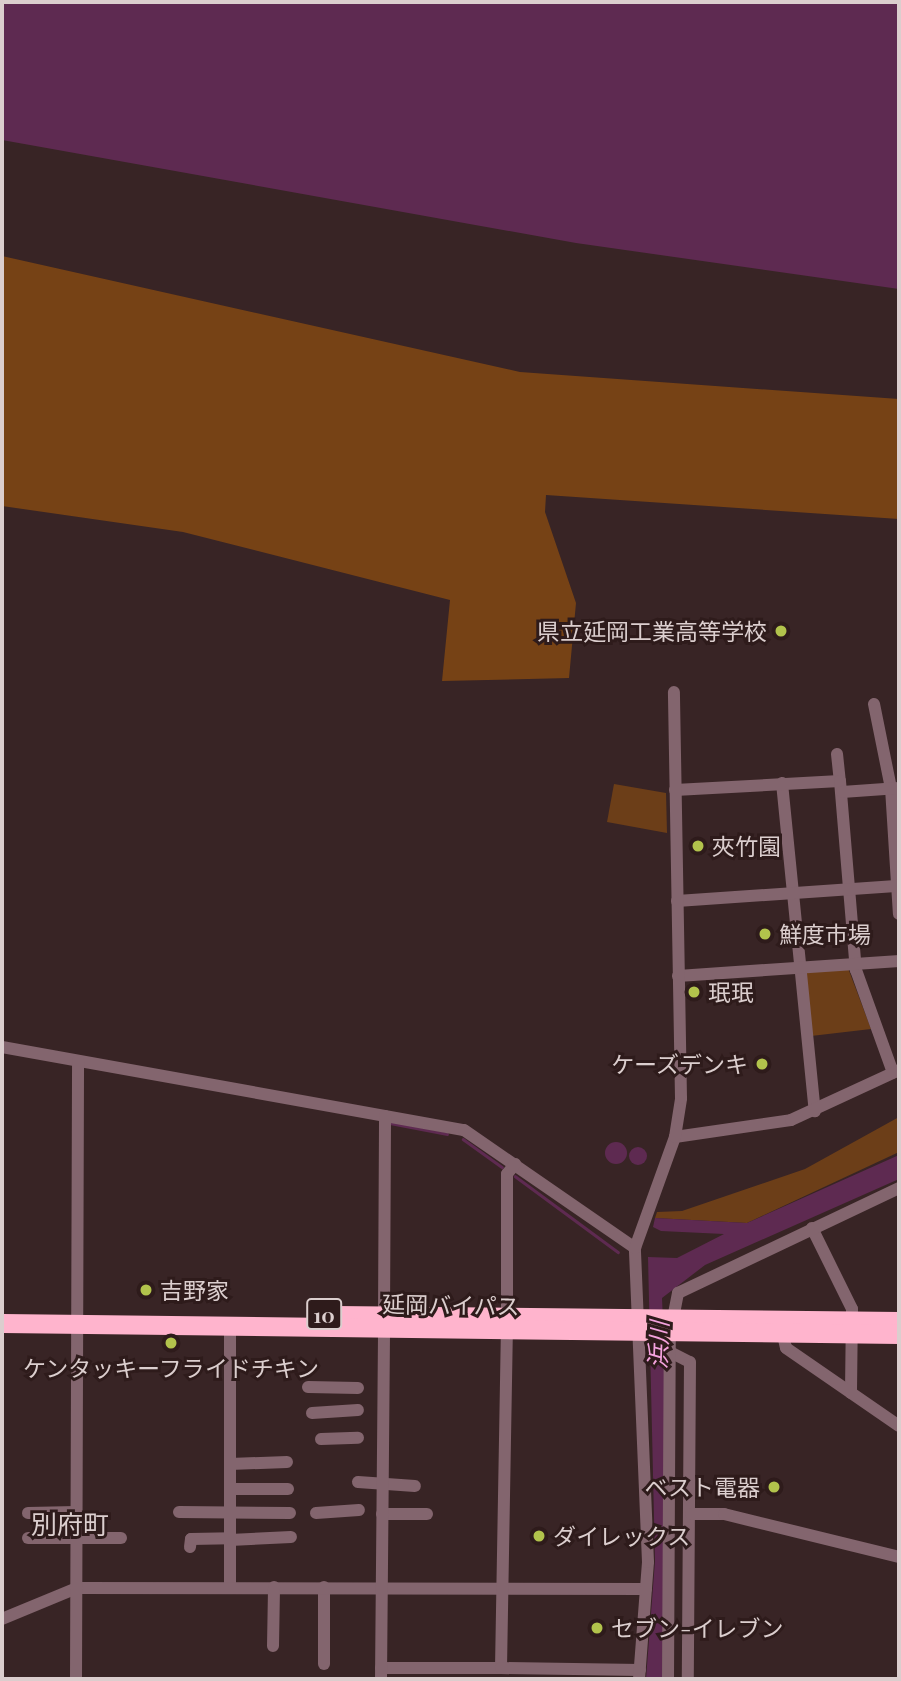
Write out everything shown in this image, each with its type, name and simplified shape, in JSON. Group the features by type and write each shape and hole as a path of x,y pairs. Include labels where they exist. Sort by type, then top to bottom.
{"highway":[{"name":"延岡バイパス","path":"2,1311 230,1326 384,1322"},
{"name":"延岡バイパス","path":"2,1323 77,1318 384,1322 657,1328 783,1335 852,1321 899,1334"},
{"name":"延岡バイパス","path":"657,1328 899,1321"}],"street":[{"path":"668,1679 657,1328 635,1248 675,1137 678,976 674,692"},
{"path":"874,704 895,788 899,914"},
{"path":"675,1137 766,1125 815,1111 896,1071 855,964 851,888 838,754"},
{"path":"675,790 782,783 895,788"},
{"path":"782,783 798,968 815,1111"},
{"path":"677,901 899,886"},
{"path":"678,976 899,961"},
{"path":"2,1047 464,1130 635,1248"},
{"path":"76,1679 78,1061"},
{"path":"385,1116 381,1674 501,1668 639,1675 646,1589 657,1328 685,1286 899,1188"},
{"path":"501,1668 506,1587 507,1174 515,1164"},
{"path":"813,1228 852,1321 851,1393"},
{"path":"230,1326 230,1588"},
{"path":"657,1328 690,1362 688,1679"},
{"path":"783,1335 786,1349 899,1426"},
{"path":"308,1387 358,1388"},
{"path":"312,1413 359,1410"},
{"path":"321,1439 358,1438"},
{"path":"230,1464 287,1462"},
{"path":"358,1482 383,1484 406,1481"},
{"path":"230,1489 288,1489"},
{"path":"316,1513 359,1510"},
{"path":"28,1513 76,1512"},
{"path":"179,1512 290,1513"},
{"path":"382,1514 427,1514"},
{"path":"691,1514 724,1514 899,1557"},
{"path":"190,1547 191,1539 291,1537"},
{"path":"28,1538 121,1538"},
{"path":"273,1646 274,1587"},
{"path":"324,1587 324,1664"},
{"path":"2,1619 77,1588 646,1589"}],"shaded area":[{"path":"2,256 520,372 899,399 899,519 546,495 545,512 576,603 569,678 442,681 450,600 183,532 2,506"},
{"path":"614,784 666,793 667,833 607,822"},
{"path":"848,968 871,1029 811,1036 806,971"},
{"path":"899,1117 899,1152 747,1223 655,1218 657,1212 682,1211 805,1169"}],"water":[{"path":"2,2 899,2 899,289 576,243 2,140"},
{"path":"616,1142 624,1145 627,1153 624,1161 616,1164 608,1161 605,1153 608,1145"},
{"path":"634,1147 642,1147 647,1156 645,1163 634,1165 629,1160 629,1152"},
{"name":"浜川","path":"899,1155 899,1179 705,1265 662,1298 668,1438 662,1679 646,1679 655,1561 648,1257 677,1258 724,1234 661,1231 653,1227 655,1218 747,1223"}],"waterway":[{"path":"390,1123 447,1134"},
{"path":"463,1139 502,1167"},
{"path":"515,1176 618,1252"}],"place":[{"name":"県立延岡工業高等学校","path":"781,631"},
{"name":"夾竹園","path":"698,846"},
{"name":"鮮度市場","path":"765,934"},
{"name":"珉珉","path":"694,992"},
{"name":"ケーズデンキ","path":"762,1064"},
{"name":"吉野家","path":"146,1290"},
{"name":"ケンタッキーフライドチキン","path":"171,1343"},
{"name":"ベスト電器","path":"774,1487"},
{"name":"ダイレックス","path":"539,1536"},
{"name":"セブン-イレブン","path":"597,1628"}],"district":[{"name":"別府町","path":"70,1524"}]}
